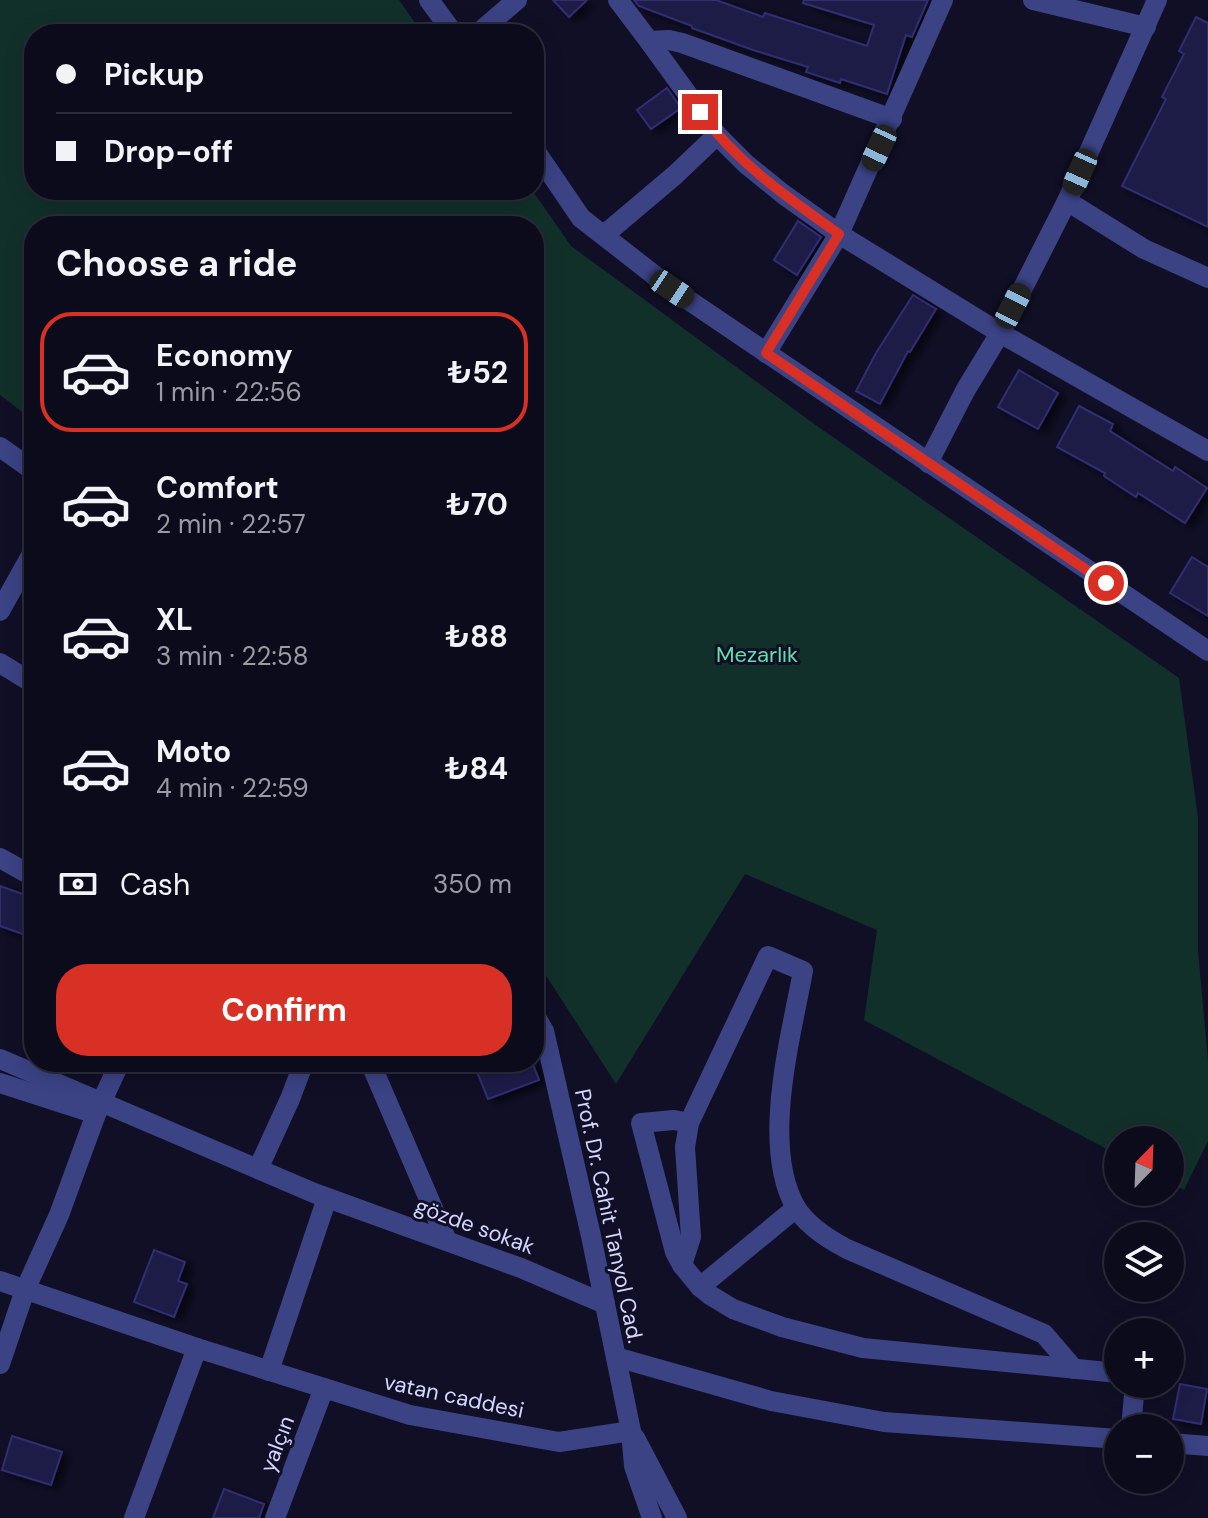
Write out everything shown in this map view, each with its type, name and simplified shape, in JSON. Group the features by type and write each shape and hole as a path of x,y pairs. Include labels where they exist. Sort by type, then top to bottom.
{"street":[{"path":"429,0 447,24"},
{"path":"489,24 517,0"},
{"path":"618,0 717,135 783,194 839,234 1000,333 1208,451"},
{"path":"766,353 839,234 943,0"},
{"path":"1033,0 1146,27"},
{"path":"928,463 965,391 1000,333 1067,201 1157,0"},
{"path":"649,41 682,43 892,119"},
{"path":"604,235 717,135"},
{"path":"544,164 581,218 672,289 1208,651"},
{"path":"1067,201 1144,249 1208,278"},
{"path":"0,447 24,464"},
{"path":"0,611 24,568"},
{"path":"0,663 24,678"},
{"path":"0,858 24,871"},
{"path":"682,1265 691,1237 685,1147 689,1123 768,956 803,971 783,1079 780,1133 783,1165 796,1208 823,1235 847,1249 1044,1334 1074,1369"},
{"name":"Prof. Dr. Cahit Tanyol Cad.","path":"544,1031 631,1431"},
{"name":"gözde sokak","path":"0,1059 24,1071"},
{"name":"gözde sokak","path":"26,1072 99,1108 327,1198 521,1268 605,1304"},
{"path":"0,1364 24,1293 59,1215 115,1072"},
{"path":"258,1169 300,1072"},
{"path":"374,1072 447,1241"},
{"name":"gözde sokak","path":"0,1083 99,1108"},
{"path":"689,1123 674,1120 641,1123 675,1252 700,1287 733,1309 782,1327 863,1348 1104,1372"},
{"path":"269,1371 327,1198"},
{"path":"700,1287 796,1208"},
{"name":"vatan caddesi","path":"0,1281 24,1293 410,1415 559,1442 631,1431"},
{"path":"134,1518 197,1348"},
{"path":"616,1357 771,1401 884,1422 1104,1438"},
{"name":"yalçın","path":"275,1518 324,1388"},
{"path":"631,1431 634,1466 652,1518"},
{"path":"631,1431 677,1518"},
{"path":"1184,1444 1208,1446"}],"green space":[{"name":"Mezarlık","path":"0,0 399,0 416,24 24,24 24,200 539,200 571,246 817,426 1179,678 1198,818 1198,951 1208,1061 1208,1141 1184,1190 1184,1126 1104,1126 1104,1148 864,1020 877,930 745,874 616,1084 544,972 544,216 24,216 24,413 0,395"}],"building":[{"path":"553,0 587,0 569,17"},
{"path":"634,0 716,0 763,17 765,13 867,46 874,25 803,3 804,0 928,0 912,37 906,35 887,94 841,79 840,83 806,72 808,67 692,28 639,6"},
{"path":"1196,17 1208,23 1208,227 1122,186 1166,99 1162,97 1184,54 1179,51"},
{"path":"667,88 681,108 651,129 637,110"},
{"path":"798,221 821,237 797,275 774,260"},
{"path":"913,295 936,309 908,351 880,404 856,391"},
{"path":"1019,370 1058,393 1038,429 998,407"},
{"path":"1079,406 1113,424 1110,431 1173,471 1175,467 1207,488 1185,523 1138,493 1136,497 1104,476 1105,473 1057,447"},
{"path":"1192,557 1208,567 1208,616 1170,593"},
{"path":"0,886 24,894 24,934 0,926"},
{"path":"477,1072 536,1072 539,1080 488,1099"},
{"path":"154,1250 185,1262 178,1281 187,1284 174,1317 134,1302"},
{"path":"1184,1385 1207,1389 1201,1424 1184,1421 1184,1414 1174,1414 1177,1398 1184,1398"},
{"path":"12,1436 62,1452 51,1485 2,1470"},
{"path":"224,1489 264,1504 259,1518 213,1518"}],"route":[{"path":"700,112 717,135 746,164 839,234 766,353 1106,583"}]}
